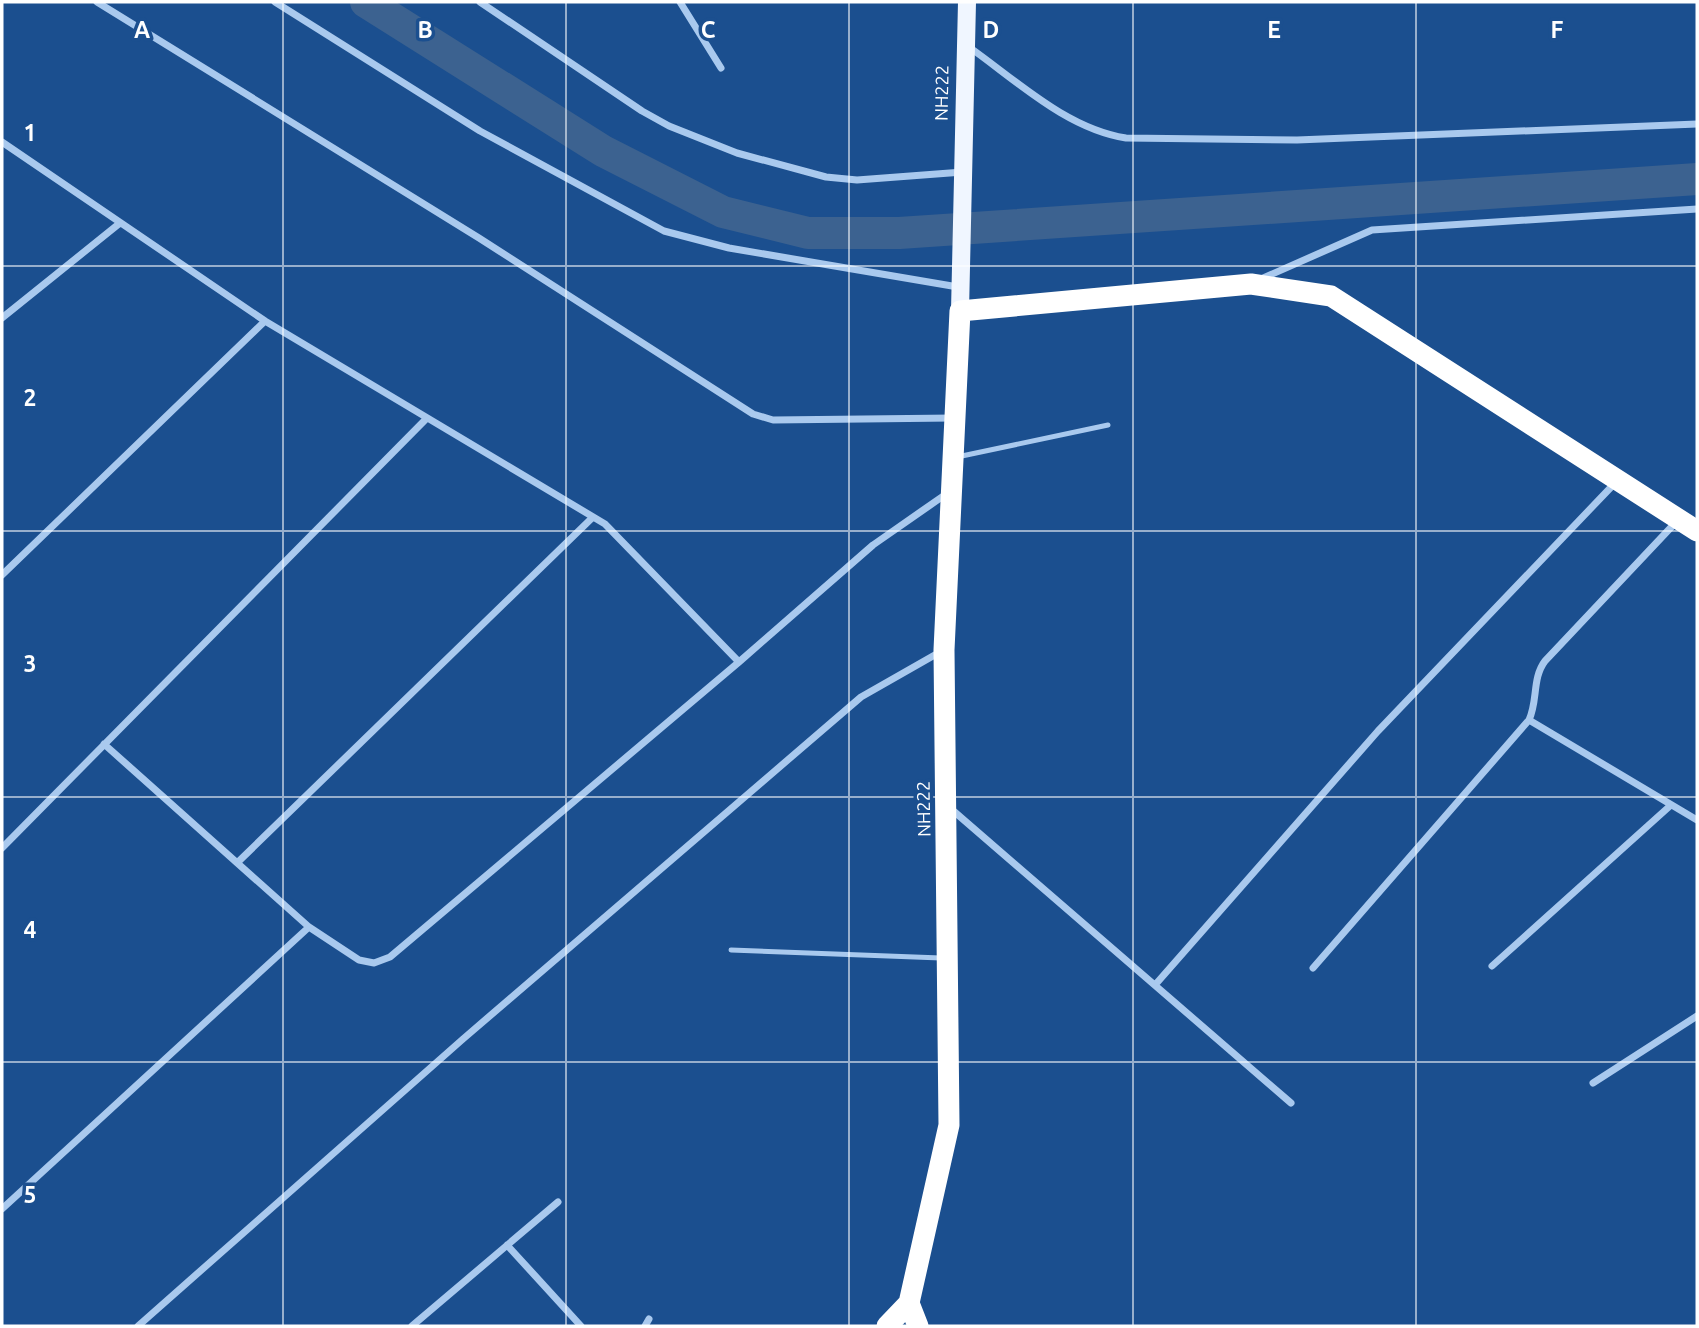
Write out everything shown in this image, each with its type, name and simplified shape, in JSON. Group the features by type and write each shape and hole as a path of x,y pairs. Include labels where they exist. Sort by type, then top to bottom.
{"highway":[{"path":"961,312 1251,284 1331,296 1689,525"},
{"name":"NH222","path":"887,1326 918,1319 949,1125 944,650 961,312"}],"main road":[{"name":"NH222","path":"961,312 967,2"}],"street":[{"path":"97,2 479,238 753,414 774,420 956,418"},
{"path":"275,2 480,131 664,231 729,248 962,288"},
{"path":"480,2 651,116 699,140 737,153 843,180 963,178"},
{"path":"680,2 722,68"},
{"path":"966,45 1068,116 1105,135 1126,138 1297,140 1697,124"},
{"path":"2,142 265,321 605,524 739,662"},
{"path":"1251,284 1372,230 1697,209"},
{"path":"2,318 120,223"},
{"path":"2,575 265,321"},
{"path":"2,848 426,418"},
{"path":"1155,985 1378,731 1619,478"},
{"path":"104,744 309,927 359,960 374,962 390,957 873,545 952,489"},
{"path":"237,862 592,518"},
{"path":"1313,968 1529,720 1536,700 1540,668 1689,525"},
{"path":"138,1326 463,1039 861,696 944,650"},
{"path":"1529,720 1697,820"},
{"path":"947,805 1291,1103"},
{"path":"1492,966 1671,805"},
{"path":"2,1209 309,927"},
{"path":"1593,1083 1697,1016"},
{"path":"412,1326 558,1202"},
{"path":"507,1245 581,1326"}],"lane":[{"path":"954,457 1108,425"},
{"path":"731,950 948,958"}],"waterway":[{"path":"366,2 603,151 723,212 808,233 899,233 1697,179"}]}
